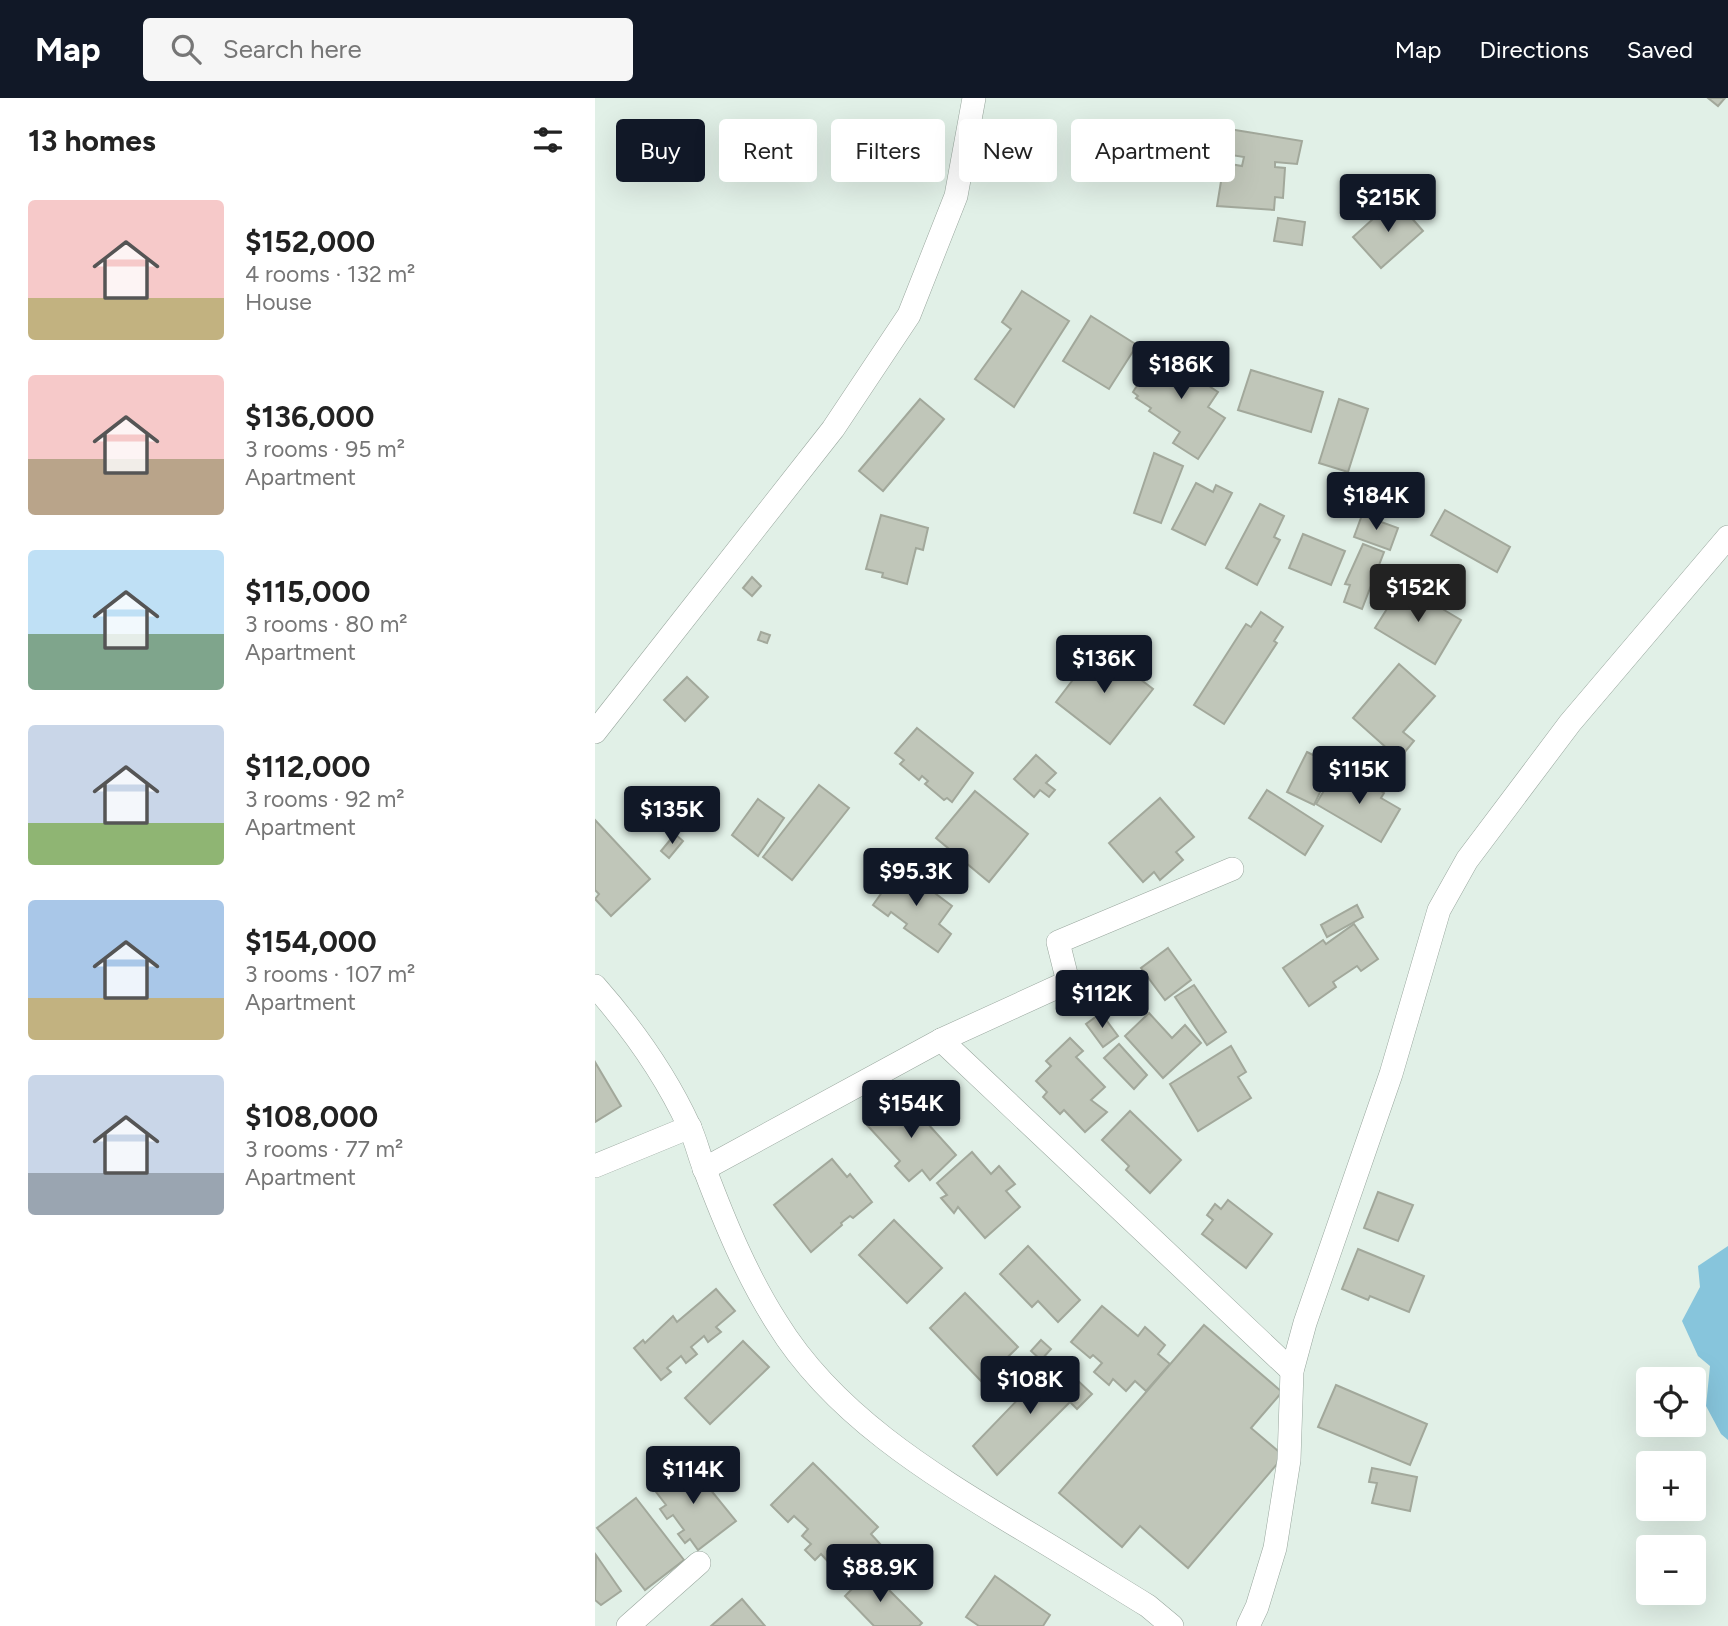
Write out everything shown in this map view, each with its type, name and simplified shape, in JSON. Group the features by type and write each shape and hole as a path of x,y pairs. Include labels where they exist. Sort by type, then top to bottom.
{"street":[{"path":"595,732 833,429 909,315 956,196 974,98"},
{"path":"1248,1626 1257,1607 1275,1548 1289,1460 1292,1371 1318,1282 1391,1074 1439,910 1473,851 1570,723 1728,537"},
{"path":"704,1169 941,1040 1068,982 1058,942 1232,869"},
{"path":"595,986 631,1027 690,1127 704,1169 737,1248 777,1324 820,1382 885,1438 948,1484 1148,1606 1172,1626"},
{"path":"941,1040 1292,1371"},
{"path":"595,1166 690,1127"},
{"path":"628,1626 699,1563"}],"water":[{"path":"1728,1246 1728,1440 1721,1434 1706,1406 1710,1366 1698,1356 1682,1321 1700,1287 1698,1266"}],"building":[{"path":"1708,98 1725,98 1718,106"},
{"path":"1235,130 1302,141 1297,164 1275,162 1275,167 1285,168 1283,198 1275,197 1274,210 1217,206 1221,182 1235,182 1235,165 1242,166 1244,157 1235,156"},
{"path":"1395,199 1423,231 1381,268 1353,237"},
{"path":"1278,218 1305,222 1302,245 1274,241"},
{"path":"1022,291 1069,321 1014,407 975,379 1011,329 1002,322"},
{"path":"1091,316 1137,345 1109,389 1063,361"},
{"path":"1161,348 1184,363 1187,357 1207,371 1200,380 1218,392 1208,407 1225,418 1198,459 1173,443 1180,432 1149,411 1151,408 1136,398 1138,396 1133,392"},
{"path":"1251,370 1323,392 1311,432 1238,410"},
{"path":"920,399 944,419 883,491 859,471"},
{"path":"1339,399 1368,409 1348,472 1319,463"},
{"path":"1154,453 1183,466 1161,523 1134,513"},
{"path":"1196,483 1213,492 1216,485 1232,493 1205,545 1172,529"},
{"path":"1260,504 1284,516 1274,537 1280,540 1257,585 1226,568"},
{"path":"1445,510 1510,547 1497,572 1431,535"},
{"path":"881,515 928,528 923,550 916,548 907,584 866,569"},
{"path":"1362,515 1398,528 1390,550 1354,537"},
{"path":"1303,534 1345,551 1331,585 1289,568"},
{"path":"1363,544 1384,552 1362,609 1344,602 1350,585 1345,584"},
{"path":"752,577 761,586 752,596 743,588"},
{"path":"1402,585 1461,620 1435,664 1375,628"},
{"path":"1261,612 1283,627 1274,641 1277,643 1224,724 1194,705 1246,624 1251,627"},
{"path":"761,632 770,635 767,643 758,640"},
{"path":"1098,647 1153,689 1110,744 1056,702"},
{"path":"1399,664 1435,696 1403,732 1414,741 1399,759 1353,718"},
{"path":"687,677 708,697 685,721 664,700"},
{"path":"917,728 973,773 952,802 947,798 944,800 925,784 928,781 922,776 919,780 900,764 904,760 895,753"},
{"path":"1307,752 1333,765 1314,805 1287,792"},
{"path":"1036,755 1056,773 1046,783 1055,790 1049,797 1040,790 1034,797 1014,779"},
{"path":"1335,772 1354,782 1357,777 1384,793 1381,798 1400,809 1381,842 1316,804"},
{"path":"819,785 849,808 792,880 763,857"},
{"path":"1267,790 1323,826 1305,855 1249,818"},
{"path":"975,791 1028,834 989,882 936,838"},
{"path":"1160,798 1194,837 1176,852 1183,860 1160,880 1154,872 1143,882 1109,843"},
{"path":"758,799 784,818 758,856 732,835"},
{"path":"595,820 650,879 611,916 595,899 599,894 595,890"},
{"path":"675,834 683,841 669,858 661,851"},
{"path":"900,867 952,906 939,924 951,934 938,952 904,928 907,924 891,912 888,916 873,905"},
{"path":"1357,905 1363,917 1327,937 1321,925"},
{"path":"1354,924 1378,959 1361,971 1357,966 1333,982 1336,987 1309,1006 1283,968 1323,940 1326,944"},
{"path":"1168,948 1191,980 1165,1000 1141,968"},
{"path":"1194,985 1226,1032 1207,1045 1175,997"},
{"path":"1101,1013 1118,1036 1103,1047 1086,1024"},
{"path":"1149,1013 1172,1038 1185,1025 1201,1043 1163,1078 1125,1036"},
{"path":"1070,1038 1083,1051 1076,1057 1105,1087 1091,1100 1107,1112 1085,1132 1064,1110 1060,1114 1043,1097 1047,1092 1036,1081 1051,1066 1046,1061"},
{"path":"1119,1044 1147,1075 1134,1089 1104,1058"},
{"path":"1231,1046 1246,1072 1238,1077 1251,1098 1198,1131 1170,1084"},
{"path":"595,1062 621,1106 595,1122"},
{"path":"900,1093 956,1155 930,1180 922,1170 909,1181 895,1166 900,1161 867,1125"},
{"path":"1130,1111 1181,1160 1150,1193 1126,1170 1129,1166 1102,1140"},
{"path":"972,1152 991,1174 999,1166 1015,1184 1006,1191 1020,1207 985,1238 958,1207 954,1213 941,1198 947,1195 937,1183"},
{"path":"832,1159 847,1177 850,1174 872,1202 853,1218 850,1216 841,1223 842,1225 811,1252 774,1205"},
{"path":"1378,1192 1413,1205 1398,1241 1364,1228"},
{"path":"1228,1200 1272,1234 1246,1268 1202,1234 1213,1220 1207,1215 1215,1204 1221,1209"},
{"path":"894,1220 942,1268 907,1303 859,1255"},
{"path":"1028,1246 1080,1300 1058,1322 1038,1301 1032,1307 1000,1274"},
{"path":"1358,1249 1424,1276 1409,1312 1370,1296 1368,1300 1342,1289"},
{"path":"716,1289 735,1311 716,1327 721,1332 708,1342 704,1336 691,1347 697,1354 686,1363 681,1356 667,1368 671,1372 661,1380 634,1348 643,1340 645,1343 673,1316 677,1322"},
{"path":"965,1293 1018,1347 982,1382 930,1328"},
{"path":"1102,1306 1138,1336 1145,1327 1165,1345 1158,1354 1170,1364 1146,1391 1135,1381 1126,1391 1113,1379 1109,1385 1094,1372 1102,1363 1093,1355 1090,1358 1071,1342"},
{"path":"1204,1325 1282,1392 1251,1428 1284,1456 1188,1568 1140,1526 1122,1547 1059,1493"},
{"path":"1041,1340 1051,1349 1041,1360 1031,1351"},
{"path":"743,1341 769,1367 710,1424 685,1398"},
{"path":"1056,1360 1092,1394 1077,1409 1070,1402 997,1475 973,1446"},
{"path":"1336,1385 1427,1424 1410,1465 1318,1427"},
{"path":"688,1462 736,1521 698,1550 690,1539 685,1543 678,1534 684,1530 673,1515 667,1519 660,1509 666,1505 653,1488"},
{"path":"813,1463 878,1527 871,1534 881,1545 850,1576 837,1563 833,1567 821,1554 815,1560 805,1550 811,1544 802,1536 808,1529 794,1516 788,1522 771,1505"},
{"path":"1372,1468 1417,1477 1410,1511 1372,1503 1377,1483 1369,1482"},
{"path":"636,1498 684,1560 645,1590 597,1528"},
{"path":"596,1555 621,1591 601,1605 595,1600"},
{"path":"870,1571 922,1623 919,1626 874,1626 845,1596"},
{"path":"995,1576 1050,1615 1043,1626 979,1626 966,1617"},
{"path":"742,1599 765,1626 711,1626"}]}
